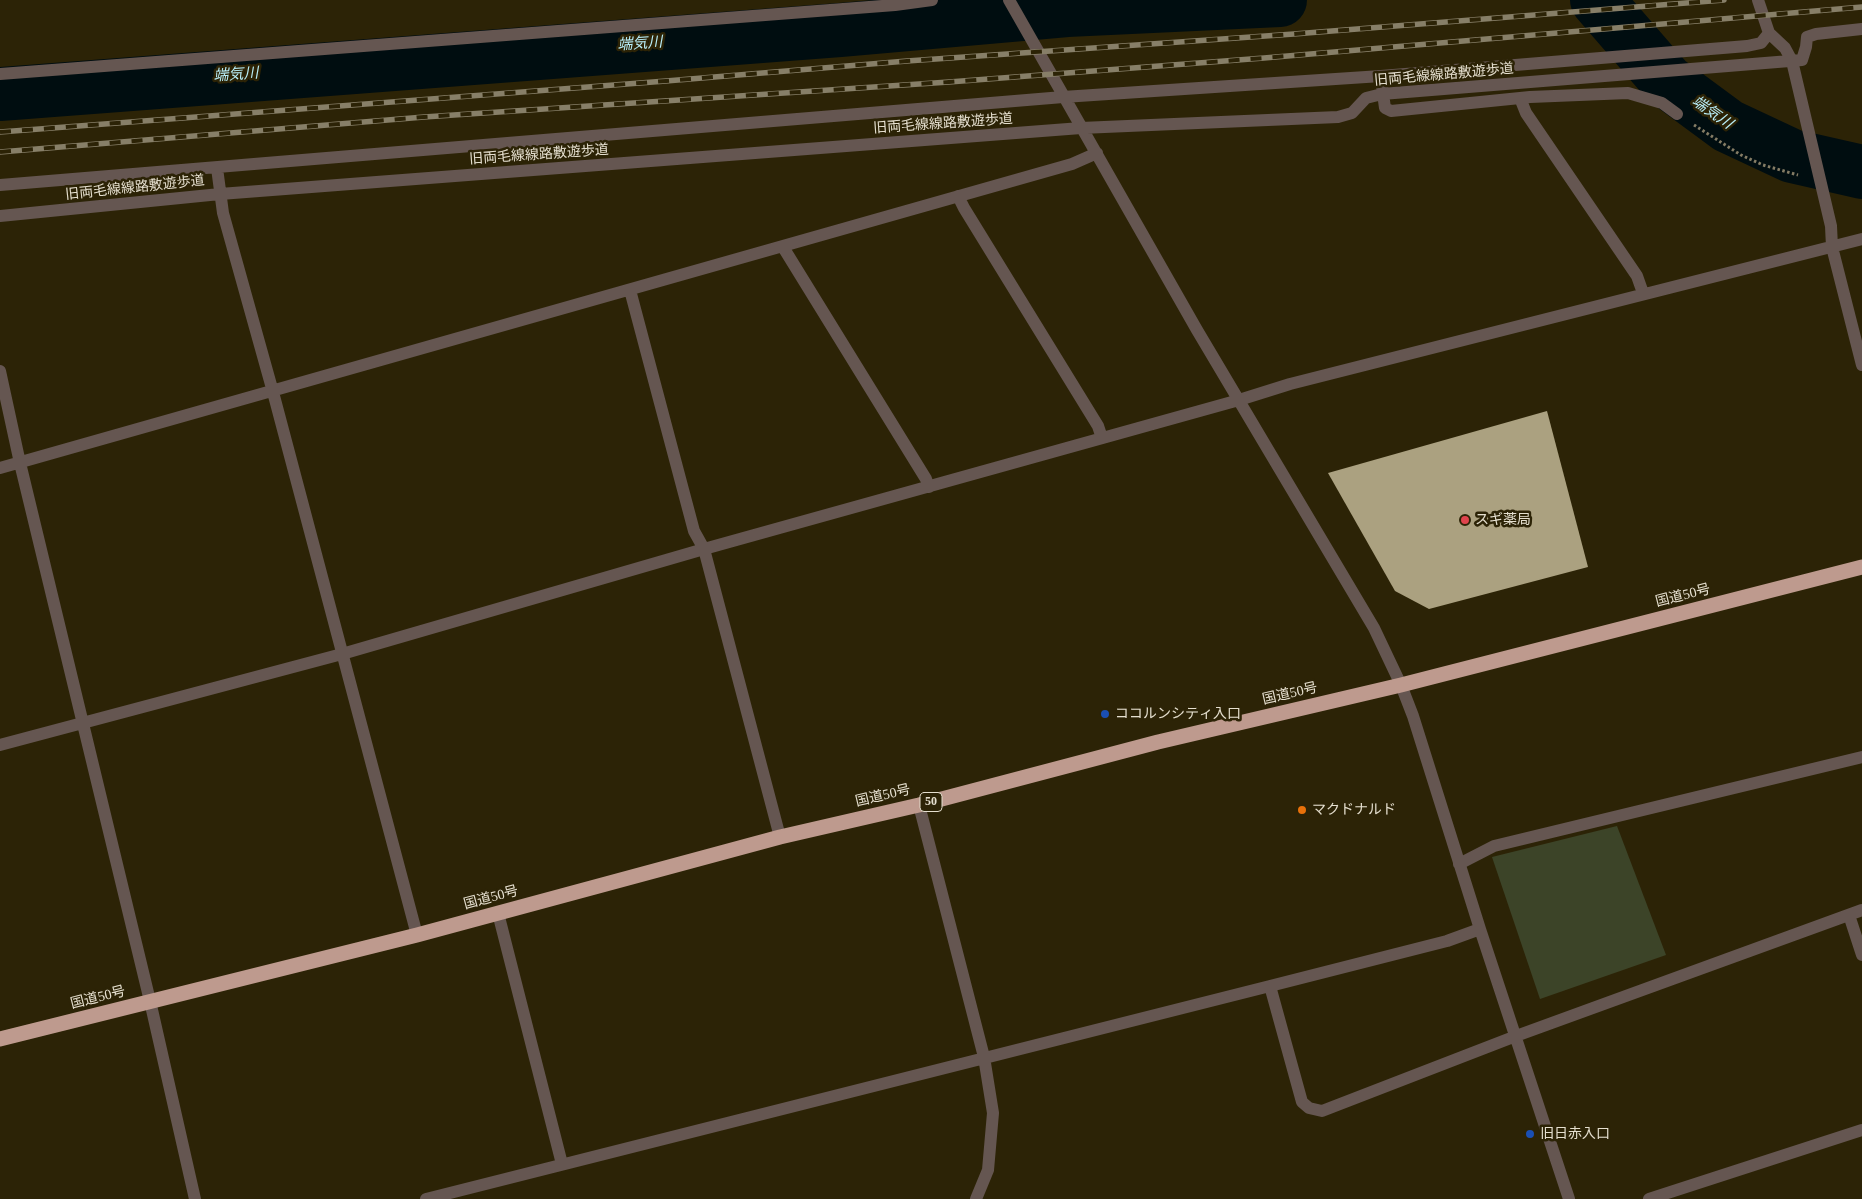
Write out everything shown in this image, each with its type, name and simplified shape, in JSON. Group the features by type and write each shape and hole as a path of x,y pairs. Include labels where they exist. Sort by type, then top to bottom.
{"highway":[{"name":"国道50号","path":"0,1039 417,935 780,837 919,805 1158,742 1401,685 1862,567"}],"street":[{"path":"0,74 895,5 932,0"},
{"path":"1009,0 1063,97 1239,400 1374,628 1401,685 1413,716 1480,929 1569,1199"},
{"path":"1758,0 1769,33 1785,48 1792,61 1831,226 1832,247 1862,365"},
{"path":"1792,61 1802,60 1807,37 1816,34 1862,28"},
{"path":"0,185 1063,97 1381,76 1747,46 1761,43 1769,33"},
{"name":"旧両毛線線路敷遊歩道","path":"0,216 220,194 1081,128 1338,117 1352,113 1366,98 1382,94 1792,61"},
{"path":"1381,76 1385,108 1391,111 1520,98 1628,93 1662,103 1677,114"},
{"path":"1520,98 1526,113 1637,276 1643,293"},
{"path":"0,468 783,247 1072,164 1097,153"},
{"path":"217,168 223,212 273,392 417,935"},
{"path":"958,196 1098,426 1102,438"},
{"path":"0,745 342,654 704,549 1239,400 1290,384 1862,239"},
{"path":"783,247 926,479 929,487"},
{"path":"630,290 694,531 704,549 780,837"},
{"path":"0,371 20,463 150,1001 195,1199"},
{"path":"1460,864 1494,846 1862,757"},
{"path":"919,805 984,1057 993,1113 988,1170 976,1199"},
{"path":"1270,986 1302,1102 1309,1108 1322,1112 1516,1036 1862,910"},
{"path":"498,913 562,1164"},
{"path":"1849,915 1862,955"},
{"path":"426,1199 1447,941 1480,929"},
{"path":"1649,1199 1862,1130"}],"path":[{"path":"1677,114 1741,155 1763,165 1820,180"}],"green space":[{"path":"1617,826 1666,955 1540,999 1492,857"}],"building":[{"name":"スギ薬局","path":"1547,411 1588,567 1429,609 1395,591 1328,473"}],"waterway":[{"name":"端気川","path":"0,94 840,30 1067,10 1280,0"},
{"name":"端気川","path":"1597,0 1667,81 1728,126 1792,156 1862,172"}],"railway":[{"path":"0,132 907,61 1294,34 1724,0"},
{"path":"0,152 424,117 949,82 1264,58 1862,7"}],"place":[{"name":"スギ薬局","path":"1465,520"},
{"name":"ココルンシティ入口","path":"1105,714"},
{"name":"マクドナルド","path":"1302,810"},
{"name":"旧日赤入口","path":"1530,1134"}]}
